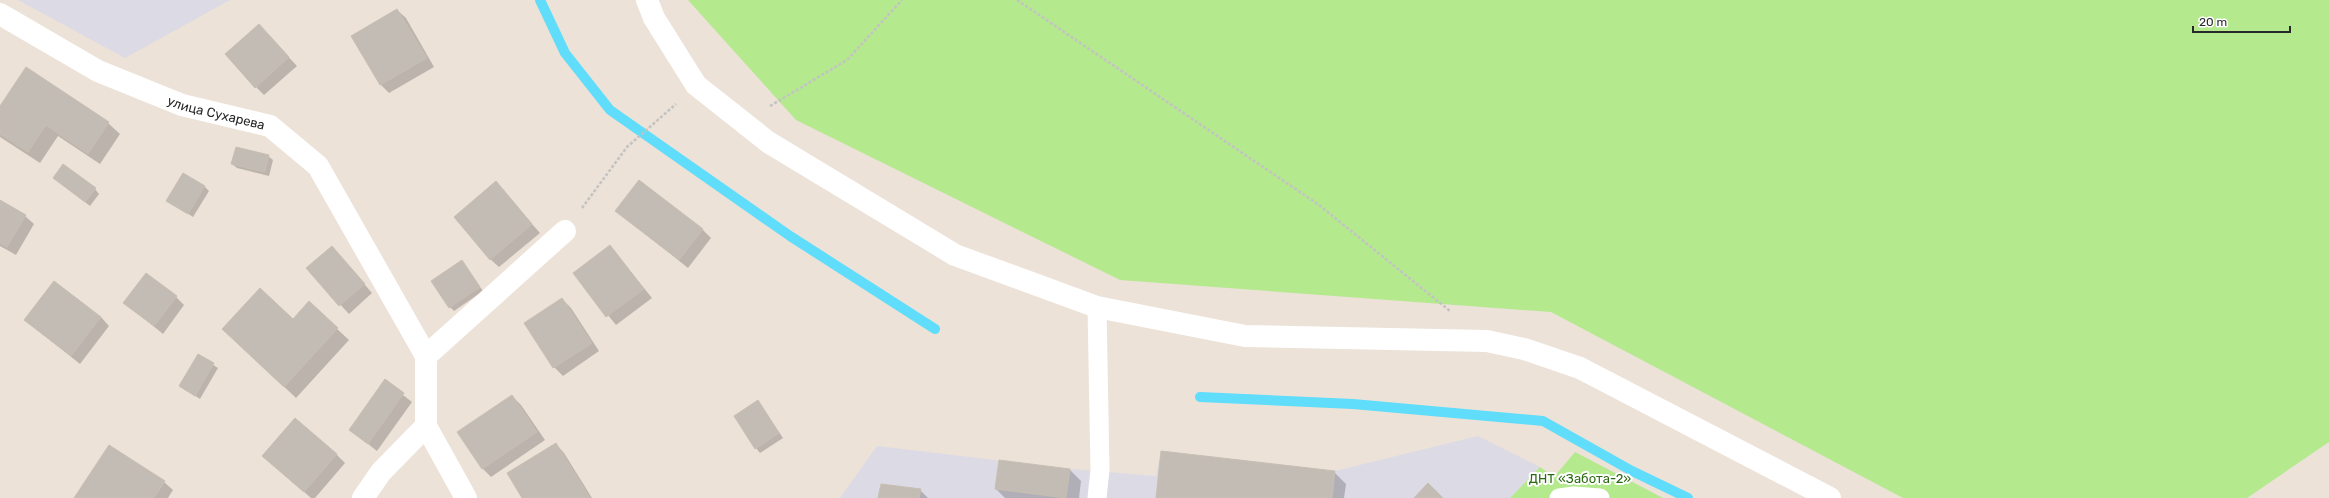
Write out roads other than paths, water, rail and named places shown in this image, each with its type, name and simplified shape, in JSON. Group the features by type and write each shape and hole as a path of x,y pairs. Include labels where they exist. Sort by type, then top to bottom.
{"street":[{"path":"647,0 654,18 696,85 768,142 955,255 1097,308 1245,336 1487,341 1524,349 1580,368 1830,498"},
{"name":"улица Сухарева","path":"0,14 98,71 182,105 270,126 318,166 426,356"},
{"path":"466,498 426,426 426,356 565,231"},
{"path":"363,498 381,472 426,426"}],"lane":[{"path":"1097,308 1100,470 1097,498"},
{"path":"1559,498 1574,496 1600,498"}],"waterway":[{"path":"540,0 565,53 610,110 790,236 935,329"},
{"path":"1200,397 1353,404 1543,421 1632,471 1688,498"}],"park label":[{"name":"ДНТ «Забота-2»","path":"1580,478"}]}
